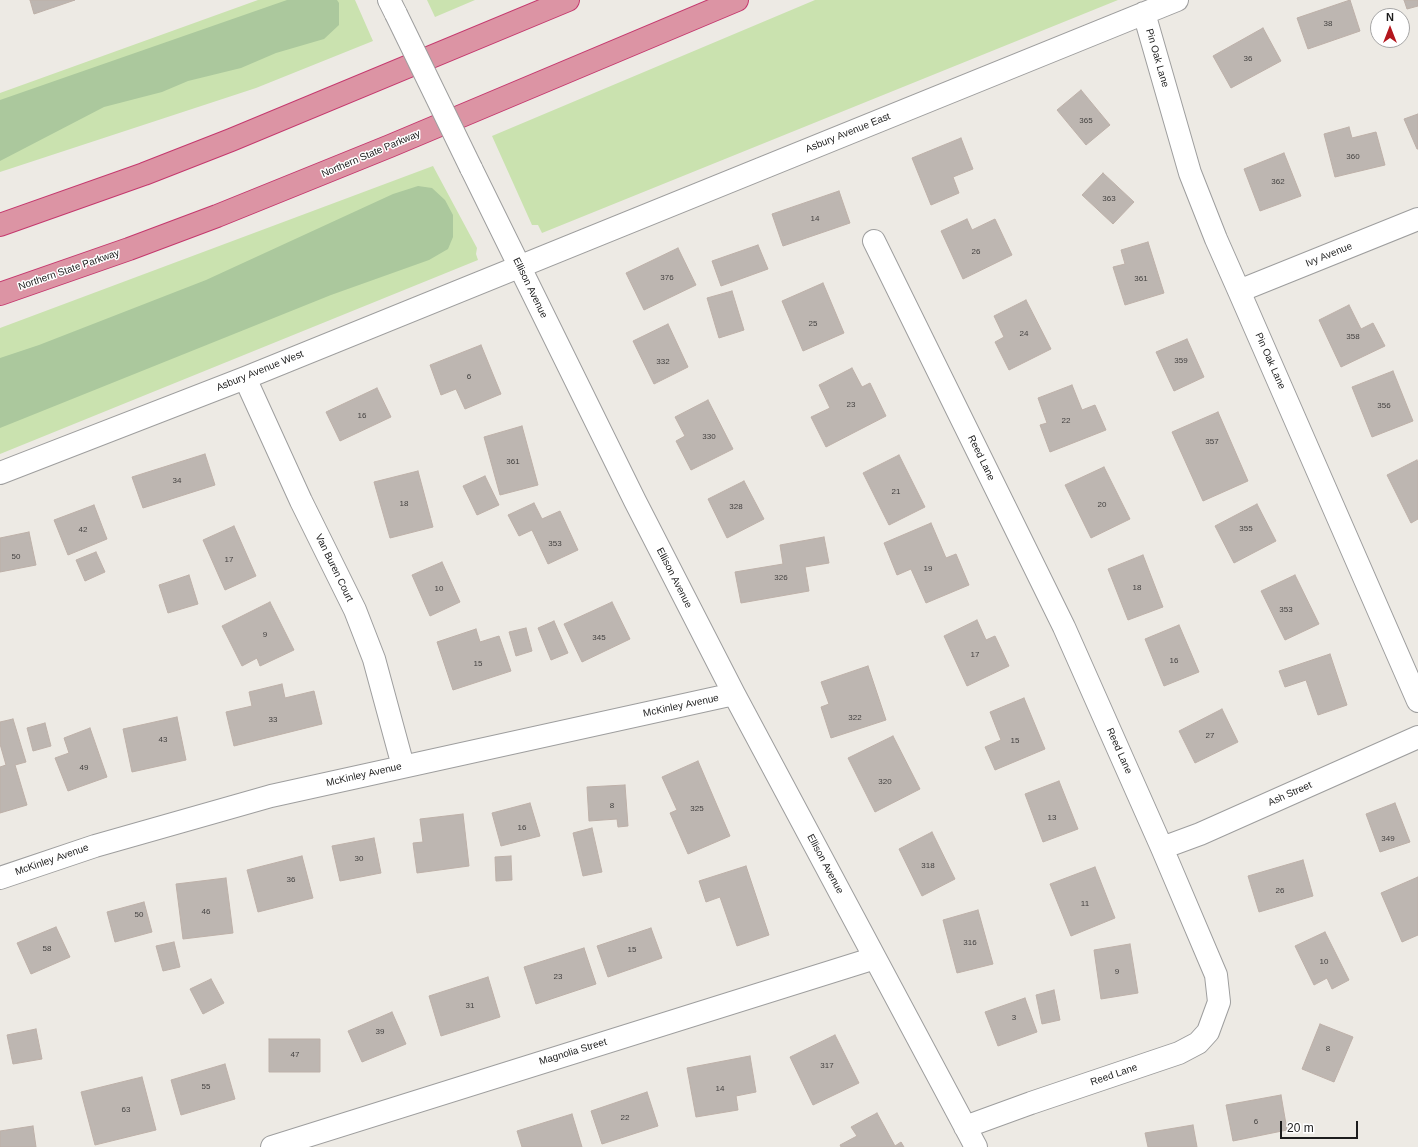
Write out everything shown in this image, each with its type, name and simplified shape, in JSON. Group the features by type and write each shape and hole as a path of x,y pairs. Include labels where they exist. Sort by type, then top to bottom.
{"highway":[{"path":"0,225 144,174 231,140 568,0"},
{"name":"Northern State Parkway","path":"0,294 129,249 268,196 737,0"}],"street":[{"name":"Asbury Avenue East","path":"519,266 1177,0"},
{"name":"Ellison Avenue","path":"392,7 635,501 734,694 976,1147"},
{"name":"Pin Oak Lane","path":"1144,13 1190,173 1216,240 1418,701"},
{"name":"Ivy Avenue","path":"1239,291 1418,219"},
{"name":"Reed Lane","path":"874,241 1064,627 1162,848 1216,975 1219,1002 1208,1032 1198,1043 1179,1053 965,1127"},
{"name":"Asbury Avenue West","path":"0,473 245,378 519,266"},
{"name":"Van Buren Court","path":"245,378 301,501 354,610 371,652 403,766"},
{"name":"McKinley Avenue","path":"0,878 95,846 263,799 403,766 734,694"},
{"name":"Ash Street","path":"1162,848 1200,834 1418,737"},
{"name":"Magnolia Street","path":"273,1147 875,958"}],"green space":[{"path":"258,0 355,0 373,41 256,88 0,172 0,93"},
{"path":"287,0 337,0 339,3 339,25 324,39 276,53 241,68 188,81 162,92 104,107 0,161 0,100"},
{"path":"427,0 475,0 435,17"},
{"path":"815,0 1118,0 542,233 538,225 532,225 492,136"},
{"path":"433,166 477,248 476,254 478,260 0,454 0,328"},
{"path":"418,186 432,188 445,200 453,215 453,237 448,249 429,260 331,295 0,428 0,358 39,345 206,280 393,194"}],"building":[{"path":"30,0 75,0 34,14"},
{"path":"1350,0 1360,31 1308,49 1297,18"},
{"path":"1404,0 1418,0 1418,6 1407,8"},
{"path":"1263,28 1281,61 1231,88 1213,56"},
{"path":"1081,90 1110,125 1086,145 1057,110"},
{"path":"1418,114 1418,149 1417,149 1404,119"},
{"path":"1349,127 1352,138 1376,132 1385,165 1335,177 1324,134"},
{"path":"961,138 973,169 953,177 959,193 931,205 912,158"},
{"path":"1284,153 1301,196 1260,211 1244,169"},
{"path":"1103,173 1134,202 1113,224 1082,195"},
{"path":"839,191 850,223 783,246 772,214"},
{"path":"967,219 972,230 995,219 1012,255 963,279 941,231"},
{"path":"1148,242 1164,293 1125,305 1113,267 1125,264 1121,250"},
{"path":"758,245 768,269 721,286 712,261"},
{"path":"678,248 696,285 644,310 626,273"},
{"path":"823,283 844,333 803,351 782,301"},
{"path":"732,291 744,330 719,338 707,298"},
{"path":"1026,300 1051,349 1009,370 995,342 1004,337 994,316"},
{"path":"1349,305 1361,329 1373,323 1385,346 1341,367 1319,320"},
{"path":"668,324 688,367 654,384 633,341"},
{"path":"1187,339 1204,377 1174,391 1156,352"},
{"path":"481,345 501,394 465,409 456,389 441,395 430,365"},
{"path":"852,368 862,387 870,383 886,416 826,447 811,417 830,408 819,385"},
{"path":"1393,371 1413,421 1372,437 1352,387"},
{"path":"1072,385 1082,410 1095,405 1106,430 1050,452 1040,425 1047,423 1038,398"},
{"path":"377,388 391,417 340,441 326,412"},
{"path":"708,400 733,449 691,470 676,441 685,436 675,417"},
{"path":"1218,412 1248,481 1203,501 1172,432"},
{"path":"522,426 538,485 500,495 484,437"},
{"path":"205,454 215,485 143,508 132,477"},
{"path":"899,455 925,507 889,525 863,473"},
{"path":"1417,460 1418,519 1411,523 1387,475"},
{"path":"1104,467 1130,519 1091,538 1065,485"},
{"path":"418,471 433,527 390,538 374,482"},
{"path":"485,476 499,505 477,515 463,486"},
{"path":"744,481 764,519 727,538 708,499"},
{"path":"534,503 542,519 560,511 578,550 548,564 532,530 519,536 508,515"},
{"path":"1257,504 1276,541 1234,563 1215,526"},
{"path":"94,505 107,539 68,555 54,520"},
{"path":"931,523 946,558 956,554 969,585 926,603 911,569 897,575 884,543"},
{"path":"234,526 256,576 225,590 203,540"},
{"path":"29,532 36,565 0,572 0,538"},
{"path":"824,537 829,563 805,567 809,591 741,603 735,572 783,564 780,545"},
{"path":"96,552 105,572 85,581 76,560"},
{"path":"1143,555 1163,607 1128,620 1108,569"},
{"path":"442,562 460,602 430,616 412,575"},
{"path":"189,575 198,604 168,613 159,585"},
{"path":"1295,575 1319,624 1285,640 1261,591"},
{"path":"270,602 294,650 260,666 257,658 242,666 222,626"},
{"path":"612,602 630,639 582,662 564,624"},
{"path":"977,620 986,640 995,636 1009,666 967,686 944,636"},
{"path":"554,621 568,653 551,660 538,628"},
{"path":"1179,625 1199,672 1164,686 1145,639"},
{"path":"526,628 532,651 516,656 509,632"},
{"path":"476,629 480,642 499,636 511,671 453,690 437,642"},
{"path":"1330,654 1347,705 1318,715 1306,680 1285,687 1279,671"},
{"path":"868,666 886,720 831,738 821,707 829,704 821,682"},
{"path":"282,684 285,698 314,691 322,724 234,746 226,712 252,706 249,692"},
{"path":"1024,698 1045,749 995,770 985,747 1001,740 990,712"},
{"path":"1222,709 1238,742 1195,763 1179,731"},
{"path":"177,717 186,760 132,772 123,729"},
{"path":"13,719 26,762 15,765 27,805 0,813 0,767 6,765 0,744 0,722"},
{"path":"45,723 51,746 33,751 27,728"},
{"path":"90,728 107,777 68,791 55,758 69,753 64,738"},
{"path":"893,736 920,789 875,812 848,758"},
{"path":"698,761 730,836 688,854 670,813 677,810 662,777"},
{"path":"1059,781 1078,829 1043,842 1025,794"},
{"path":"625,785 628,826 618,827 617,819 589,821 587,787"},
{"path":"530,803 540,836 501,846 492,813"},
{"path":"1395,803 1410,842 1380,852 1366,814"},
{"path":"463,814 469,866 417,873 413,843 423,842 420,819"},
{"path":"592,828 602,872 583,876 573,833"},
{"path":"932,832 955,879 922,896 899,849"},
{"path":"374,838 381,873 340,881 332,846"},
{"path":"302,856 313,898 258,912 247,870"},
{"path":"511,856 512,880 496,881 495,857"},
{"path":"1303,860 1313,896 1259,912 1248,876"},
{"path":"746,866 769,935 737,946 720,897 706,902 699,881"},
{"path":"1095,867 1115,918 1071,936 1050,884"},
{"path":"1418,877 1418,935 1402,942 1381,893"},
{"path":"226,878 233,933 183,939 176,884"},
{"path":"144,902 152,932 115,942 107,912"},
{"path":"978,910 993,964 957,973 943,920"},
{"path":"56,927 70,957 31,974 17,943"},
{"path":"651,928 662,958 608,977 597,946"},
{"path":"1325,932 1349,980 1332,989 1327,978 1314,985 1295,946"},
{"path":"174,942 180,967 163,971 156,946"},
{"path":"1130,944 1138,993 1101,999 1094,950"},
{"path":"584,948 596,984 536,1004 524,967"},
{"path":"488,977 500,1017 441,1036 429,996"},
{"path":"211,979 224,1003 203,1014 190,989"},
{"path":"1054,990 1060,1020 1042,1024 1036,995"},
{"path":"1025,998 1037,1032 998,1046 985,1012"},
{"path":"392,1012 406,1044 362,1062 348,1031"},
{"path":"1320,1024 1353,1037 1334,1082 1302,1069"},
{"path":"36,1029 42,1059 13,1064 7,1035"},
{"path":"835,1035 859,1083 813,1105 790,1057"},
{"path":"269,1039 320,1039 320,1072 269,1072"},
{"path":"750,1056 756,1092 736,1096 738,1110 696,1117 687,1068"},
{"path":"225,1064 235,1099 181,1115 171,1080"},
{"path":"142,1077 156,1130 95,1145 81,1092"},
{"path":"647,1092 658,1126 602,1144 591,1111"},
{"path":"1281,1095 1287,1130 1233,1141 1226,1105"},
{"path":"877,1113 895,1146 901,1142 904,1147 841,1147 840,1145 857,1136 851,1127"},
{"path":"572,1114 582,1147 522,1147 517,1131"},
{"path":"1193,1125 1197,1147 1148,1147 1145,1133"},
{"path":"33,1126 36,1147 0,1147 0,1131"}]}
